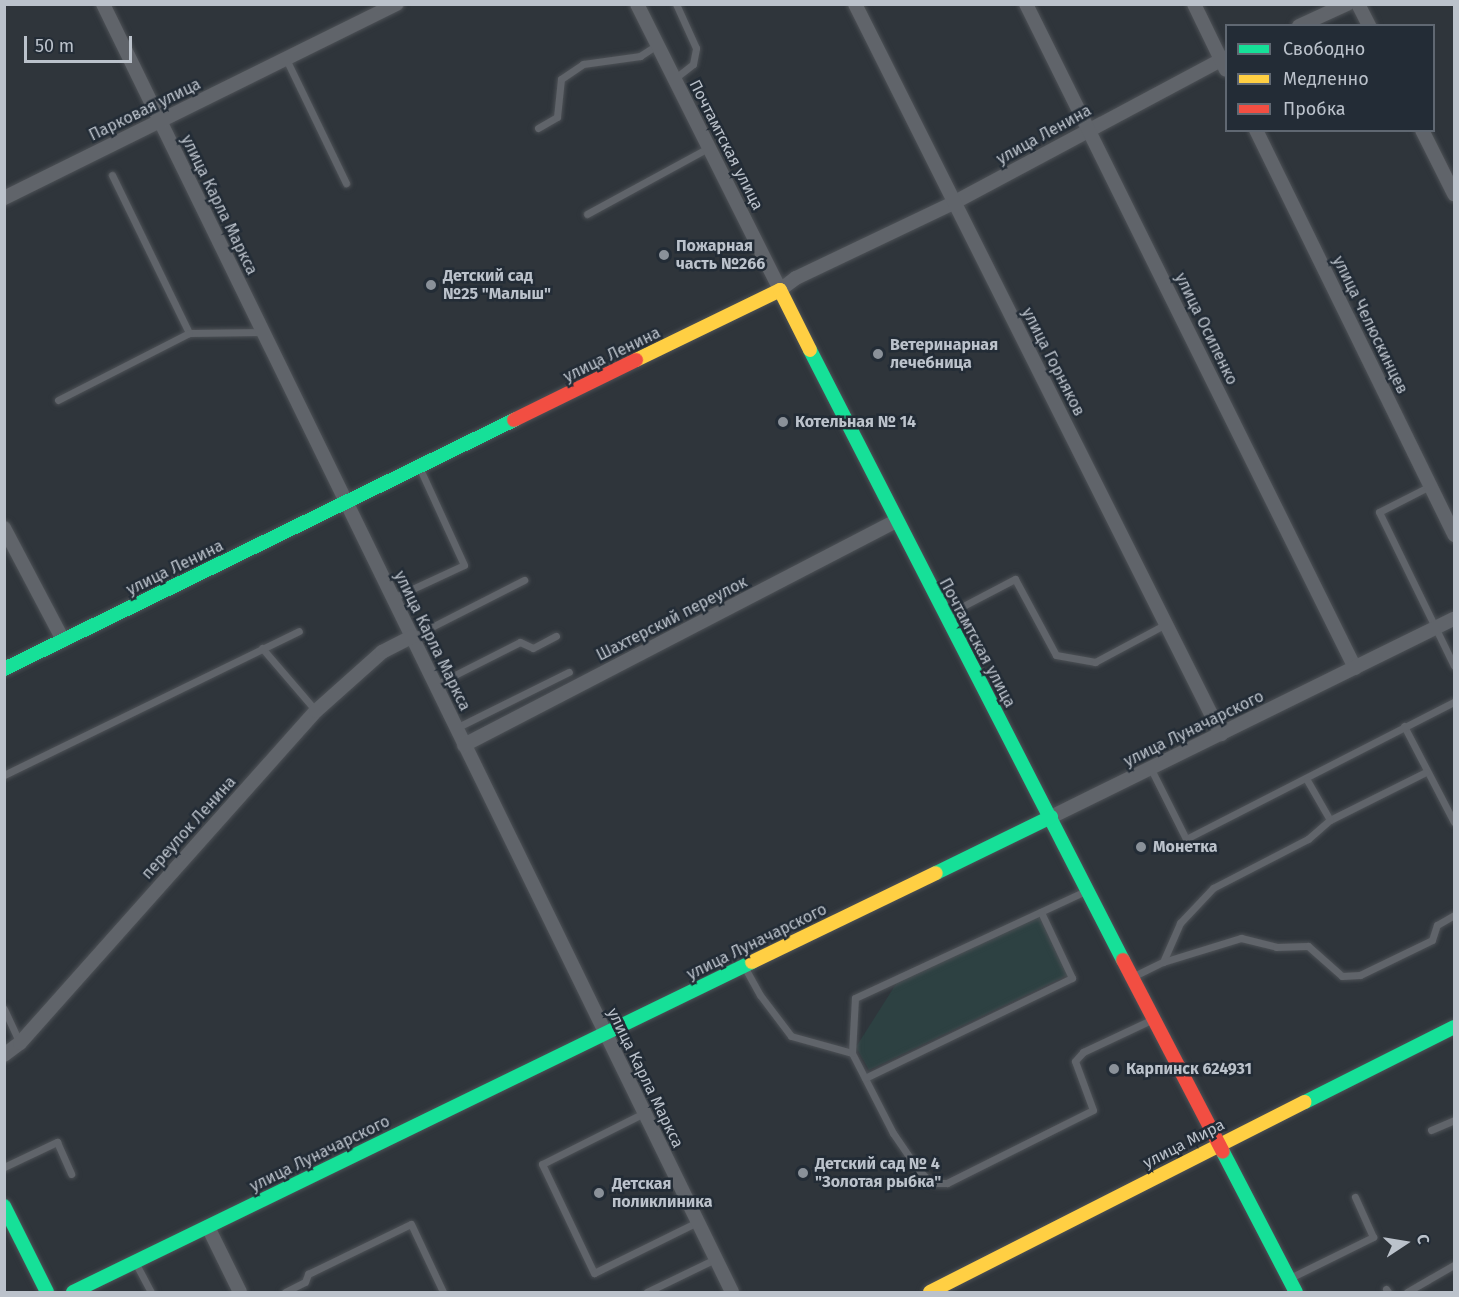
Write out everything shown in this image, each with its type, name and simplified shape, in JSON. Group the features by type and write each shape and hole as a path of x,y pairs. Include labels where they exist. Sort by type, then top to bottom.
{"street":[{"name":"улица Карла Маркса","path":"103,4 732,1293"},
{"name":"Парковая улица","path":"4,198 397,4"},
{"name":"Почтамтская улица","path":"637,4 943,616 1134,976 1296,1293"},
{"name":"улица Горняков","path":"855,4 1221,734"},
{"name":"улица Осипенко","path":"1026,4 1355,668"},
{"path":"1194,4 1225,62"},
{"path":"1303,24 1347,4"},
{"path":"1358,4 1368,24"},
{"name":"улица Ленина","path":"4,669 420,469 780,290 796,278 955,202 1089,128 1225,62"},
{"name":"улица Челюскинцев","path":"1257,132 1455,535"},
{"path":"1423,132 1455,194"},
{"name":"Шахтерский переулок","path":"464,745 895,522"},
{"path":"4,528 63,640"},
{"name":"улица Луначарского","path":"73,1293 1455,619"},
{"name":"переулок Ленина","path":"4,1055 20,1043 315,711 382,652 412,637"},
{"name":"улица Мира","path":"930,1293 1455,1027"},
{"path":"4,1206 8,1223 47,1293"},
{"path":"208,1227 240,1293"}],"lane":[{"path":"674,79 693,64 696,48 676,4"},
{"path":"538,128 557,117 561,80 583,64 640,56 657,45"},
{"path":"286,58 346,183"},
{"path":"587,214 708,148"},
{"path":"112,175 189,333"},
{"path":"58,400 189,333 262,332"},
{"path":"393,598 464,565 420,469"},
{"path":"1430,485 1379,512 1455,666"},
{"path":"943,616 1015,579 1056,655 1095,662 1166,624"},
{"path":"412,637 524,580"},
{"path":"4,775 299,631"},
{"path":"435,685 520,642 533,648 556,636"},
{"path":"262,648 315,711"},
{"path":"456,728 568,672"},
{"path":"1151,769 1186,839 1307,780 1404,726 1455,702"},
{"path":"1404,726 1455,822"},
{"path":"1163,962 1180,923 1213,888 1308,839 1330,820 1426,771"},
{"path":"1307,780 1330,820"},
{"path":"1088,890 855,998 852,1053 893,1133 929,1181 947,1183 1093,1110 1080,1083 1075,1061 1083,1052 1155,1018"},
{"path":"865,1078 1072,978 1041,912"},
{"path":"1134,976 1163,962 1241,938 1276,947 1308,946 1342,976 1360,975 1432,940 1437,925 1455,915"},
{"path":"745,967 791,1036 852,1053"},
{"path":"4,1009 20,1043"},
{"path":"644,1113 542,1164 584,1253 594,1273 697,1222"},
{"path":"1431,1130 1455,1119"},
{"path":"4,1167 57,1142 71,1174"},
{"path":"1289,1278 1373,1237 1355,1197"},
{"path":"285,1293 305,1282 308,1274 411,1224 443,1293"},
{"path":"646,1293 715,1258"},
{"path":"135,1262 151,1293"},
{"path":"1407,1293 1455,1265"}],"green space":[{"path":"1039,916 1068,975 869,1070 856,1047 896,984"}],"traffic: fast":[{"path":"810,350 1123,960"},
{"path":"4,669 514,420"},
{"path":"936,873 1051,817"},
{"path":"73,1292 752,962"},
{"path":"1305,1102 1454,1027"},
{"path":"1223,1152 1296,1292"},
{"path":"4,1206 47,1292"}],"traffic: slow":[{"path":"636,360 780,290 810,350"},
{"path":"752,962 936,873"},
{"path":"930,1292 1305,1102"}],"traffic: jam":[{"path":"514,420 636,360"},
{"path":"1123,960 1223,1152"}],"place":[{"name":"Пожарная часть №266","path":"664,255"},
{"name":"Детский сад №25 \"Малыш\"","path":"431,285"},
{"name":"Ветеринарная лечебница","path":"878,354"},
{"name":"Котельная № 14","path":"783,422"},
{"name":"Монетка","path":"1141,847"},
{"name":"Карпинск 624931","path":"1114,1069"},
{"name":"Детский сад № 4 \"Золотая рыбка\"","path":"803,1173"},
{"name":"Детская поликлиника","path":"599,1193"}]}
